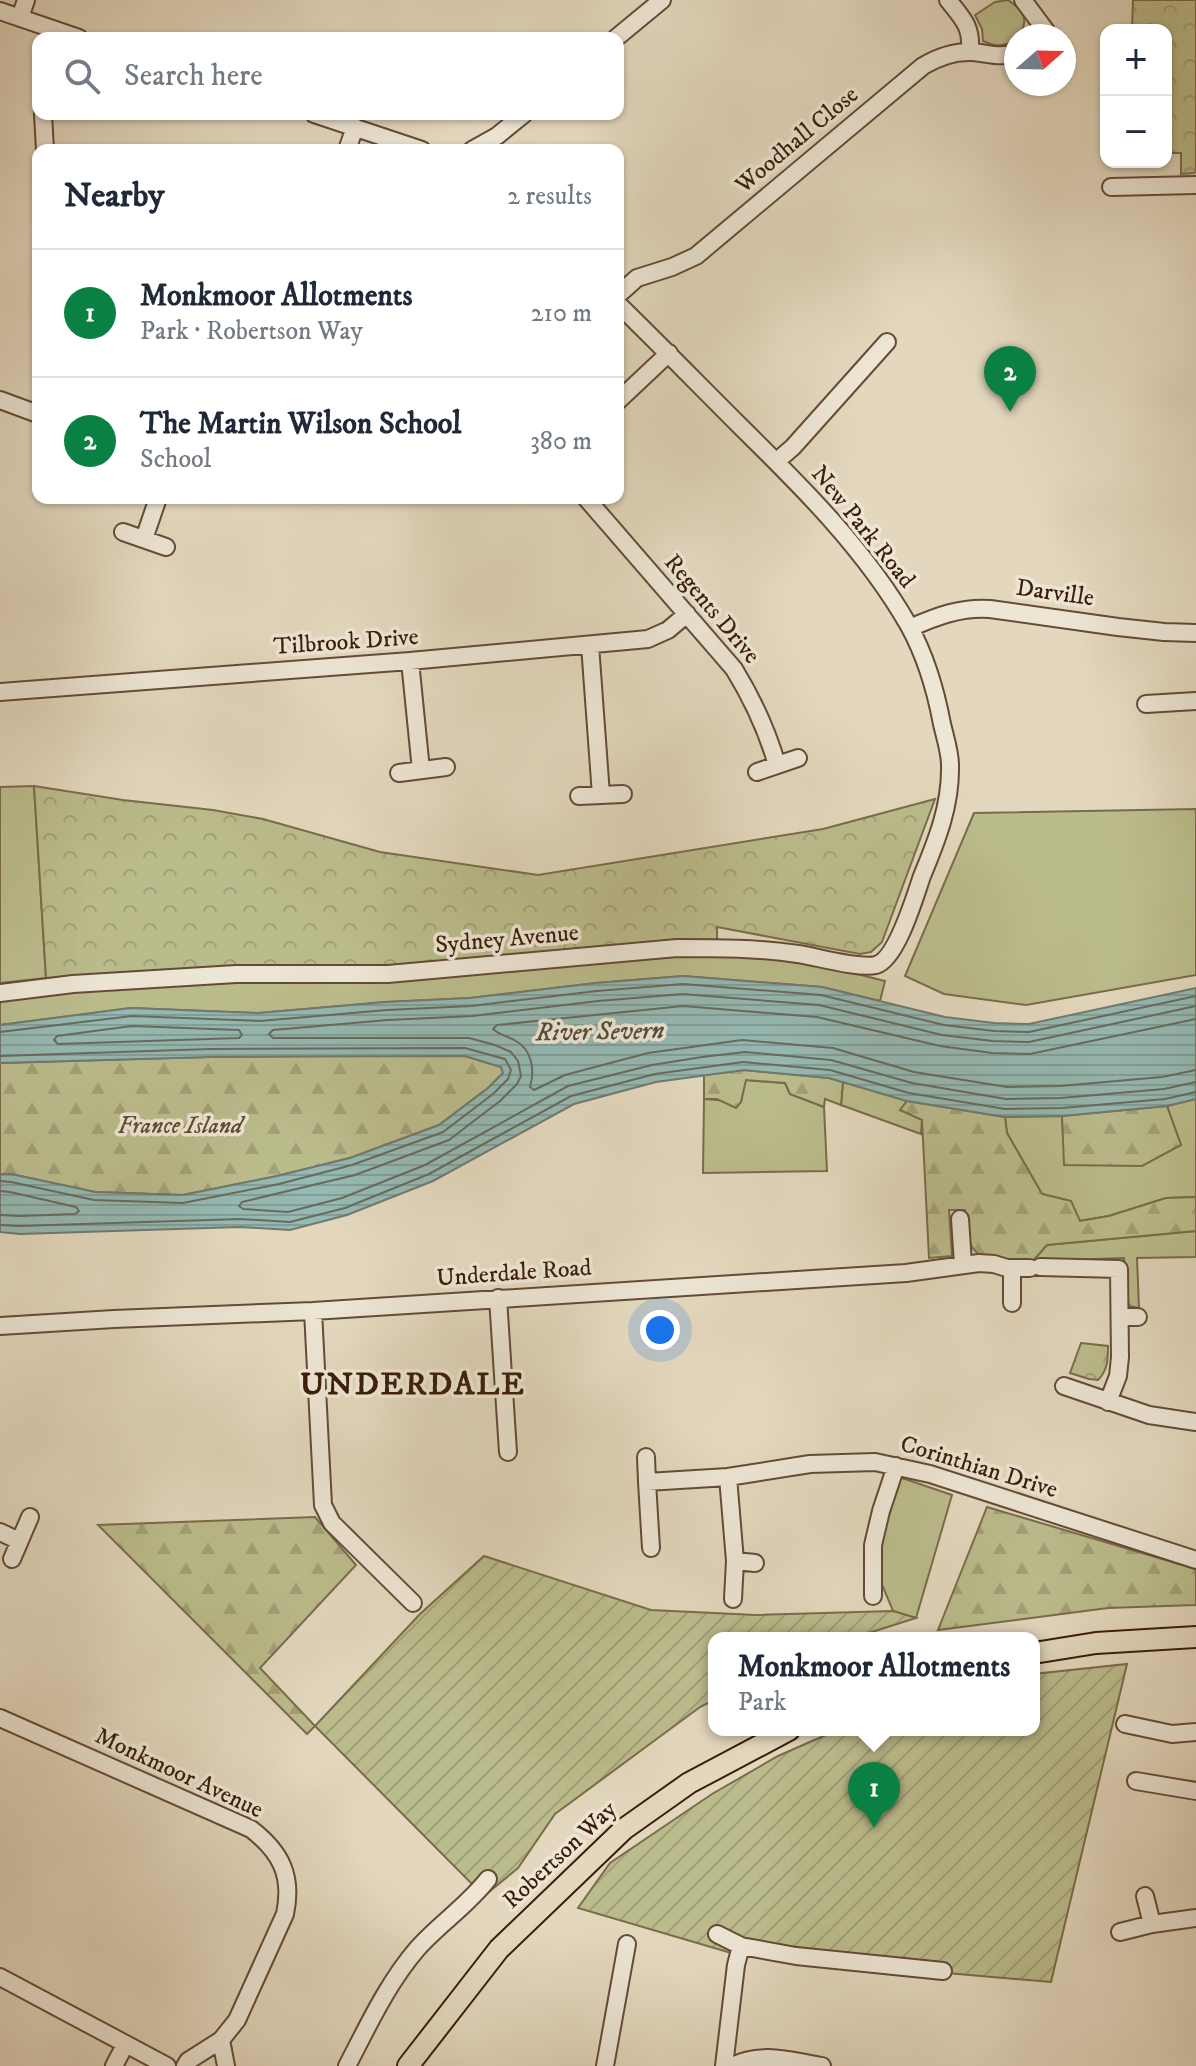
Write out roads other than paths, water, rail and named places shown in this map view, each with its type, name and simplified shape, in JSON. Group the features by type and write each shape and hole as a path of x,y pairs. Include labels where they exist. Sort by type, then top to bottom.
{"main road":[{"path":"1040,1652 1096,1643 1196,1637"},
{"name":"Robertson Way","path":"408,2066 499,1949 624,1829 689,1783 778,1736"}],"street":[{"path":"20,18 26,0"},
{"path":"623,32 662,0"},
{"path":"948,0 968,26 970,52"},
{"path":"1023,0 1039,24"},
{"path":"0,11 52,32"},
{"name":"Woodhall Close","path":"624,290 637,278 696,256 923,66 937,58 970,52 1004,56"},
{"path":"43,120 45,144"},
{"path":"333,120 405,144"},
{"path":"483,144 517,120"},
{"path":"349,144 355,127"},
{"path":"1111,187 1196,185"},
{"name":"New Park Road","path":"624,310 777,461 840,531 873,571 910,628 930,677 950,763 948,805 936,841"},
{"path":"777,461 887,342"},
{"path":"624,395 669,353"},
{"path":"0,400 32,412"},
{"path":"144,539 156,504"},
{"name":"Regents Drive","path":"591,504 734,669 750,695 777,765"},
{"path":"123,532 166,547"},
{"name":"Darville","path":"910,628 949,612 972,608 1164,632 1196,633"},
{"name":"Tilbrook Drive","path":"0,692 410,661 648,639 668,630 687,614"},
{"path":"590,645 601,795"},
{"path":"410,661 421,770"},
{"path":"1146,704 1196,701"},
{"path":"757,772 798,758"},
{"path":"399,773 446,767"},
{"path":"579,796 623,794"},
{"name":"Sydney Avenue","path":"0,993 73,984 236,974 388,974 677,948 763,950 877,965 886,959 896,943 936,841"},
{"path":"960,1219 963,1264"},
{"name":"Underdale Road","path":"0,1326 313,1311 906,1273 963,1264 994,1264 1012,1269 1119,1269 1120,1317"},
{"path":"1012,1269 1012,1303"},
{"path":"498,1298 508,1452"},
{"path":"313,1311 323,1505 332,1523 413,1603"},
{"path":"1108,1402 1118,1376 1120,1317 1138,1317"},
{"path":"1064,1386 1149,1415 1196,1422"},
{"path":"646,1457 651,1548"},
{"name":"Corinthian Drive","path":"647,1482 728,1477 840,1461 875,1462 930,1474 1196,1560"},
{"path":"873,1596 873,1545 896,1466"},
{"path":"728,1477 735,1561 733,1599"},
{"path":"12,1559 30,1517"},
{"path":"0,1532 19,1541"},
{"path":"735,1561 755,1563"},
{"name":"Monkmoor Avenue","path":"0,1718 251,1829 275,1851 282,1864 287,1880 285,1914 237,2020 221,2040 185,2066"},
{"path":"1125,1724 1172,1734 1196,1732"},
{"path":"1136,1781 1192,1791"},
{"path":"347,2066 390,1984 419,1947 488,1879"},
{"path":"1145,1896 1152,1924"},
{"path":"1120,1932 1196,1918"},
{"path":"717,1934 741,1946 796,1956 943,1971"},
{"path":"605,2066 627,1944"},
{"path":"724,2066 741,1946"},
{"path":"0,1977 167,2066"},
{"path":"221,2040 226,2066"},
{"path":"114,2066 125,2045"},
{"path":"732,2066 745,2060 769,2057 822,2066"}],"water":[{"name":"River Severn","path":"683,976 822,987 945,1017 1029,1024 1196,988 1196,1099 1167,1106 1062,1116 1005,1117 907,1101 829,1078 744,1070 656,1082 574,1104 433,1181 347,1215 290,1230 240,1227 20,1234 0,1232 0,1174 95,1192 183,1195 350,1158 439,1125 503,1073 501,1067 465,1056 210,1057 0,1063 0,1025 131,1008 259,1013 470,998"}],"place":[{"name":"The Martin Wilson School","path":"1010,412"},
{"name":"Monkmoor Allotments","path":"874,1828"}],"district":[{"name":"UNDERDALE","path":"413,1385"}],"park label":[{"name":"France Island","path":"180,1126"}]}
